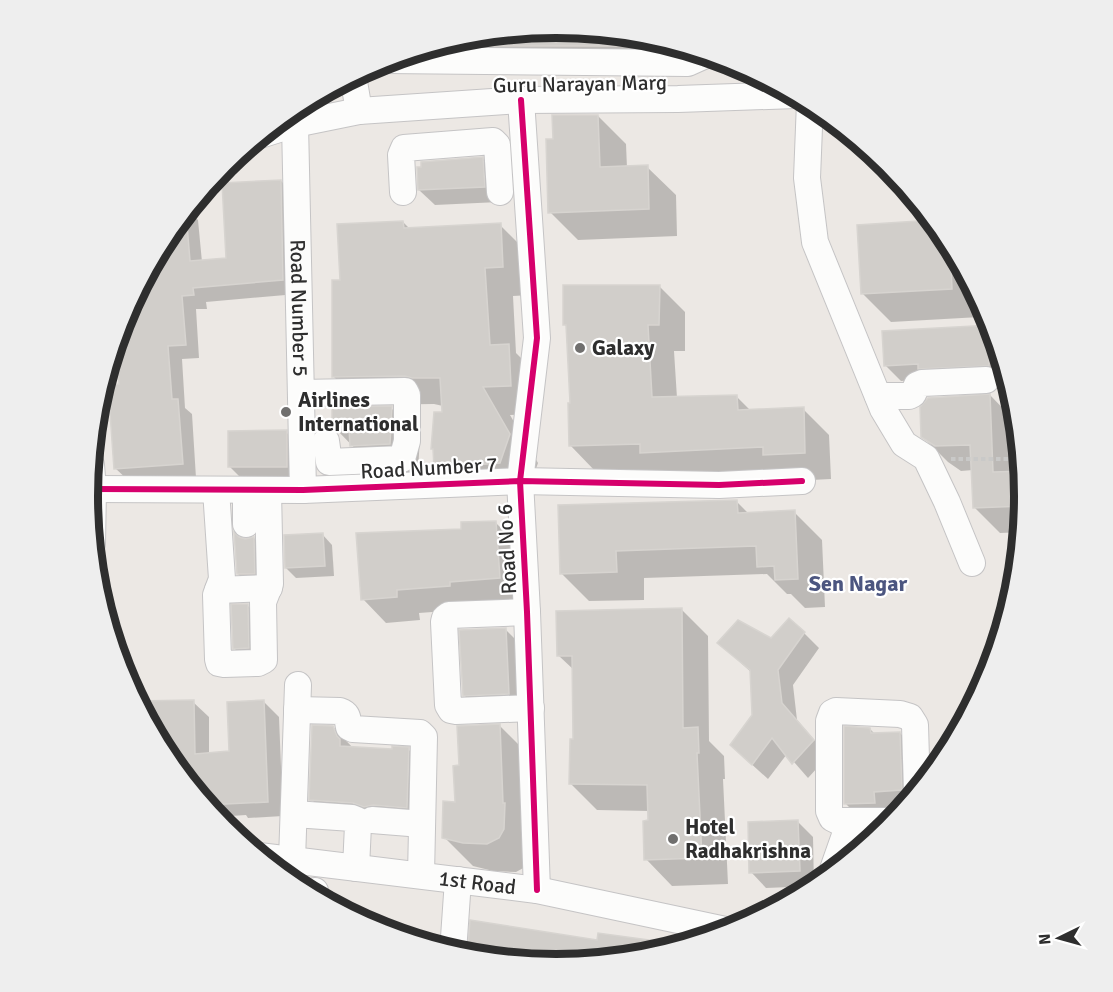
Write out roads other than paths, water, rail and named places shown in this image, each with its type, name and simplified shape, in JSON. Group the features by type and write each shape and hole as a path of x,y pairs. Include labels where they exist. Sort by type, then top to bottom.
{"street":[{"path":"415,60 688,63 696,59"},
{"path":"355,85 359,111"},
{"name":"Guru Narayan Marg","path":"300,116 521,100 779,96"},
{"name":"Road No 6","path":"521,100 537,338 520,481 518,613 522,709 537,890"},
{"path":"455,104 459,144"},
{"path":"810,114 807,178 816,242 892,427 904,444 926,458 972,563"},
{"name":"Road Number 5","path":"292,122 303,490"},
{"path":"403,192 401,155 404,148 496,142 492,193 527,191"},
{"path":"878,396 909,396 913,394 917,385 922,383 986,380"},
{"path":"301,393 405,391 407,395 407,441 402,459 327,452 303,490"},
{"path":"398,460 400,486"},
{"name":"Road Number 7","path":"99,478 216,490 303,490 520,481 718,485 802,481"},
{"path":"216,490 222,579 216,595 219,663 258,663 264,660 263,602 270,584 257,490"},
{"path":"246,524 257,490"},
{"path":"218,590 269,588"},
{"path":"518,613 449,615 446,616 444,622 448,705 451,710 522,709"},
{"path":"292,860 298,685"},
{"path":"297,710 345,712 349,727 353,729 420,733 424,737 421,875"},
{"path":"880,821 838,821 832,818 829,811 829,721 832,713 900,714 910,717 915,725 917,779"},
{"path":"294,813 357,820 356,868"},
{"path":"372,820 422,824"},
{"path":"836,860 845,835 849,832 866,834"},
{"name":"1st Road","path":"274,858 537,890 712,927"},
{"path":"454,943 458,880"}],"place":[{"name":"Galaxy","path":"580,348"},
{"name":"Airlines International","path":"286,412"},
{"name":"Hotel Radhakrishna","path":"673,839"}],"district":[{"name":"Sen Nagar","path":"858,583"}]}
